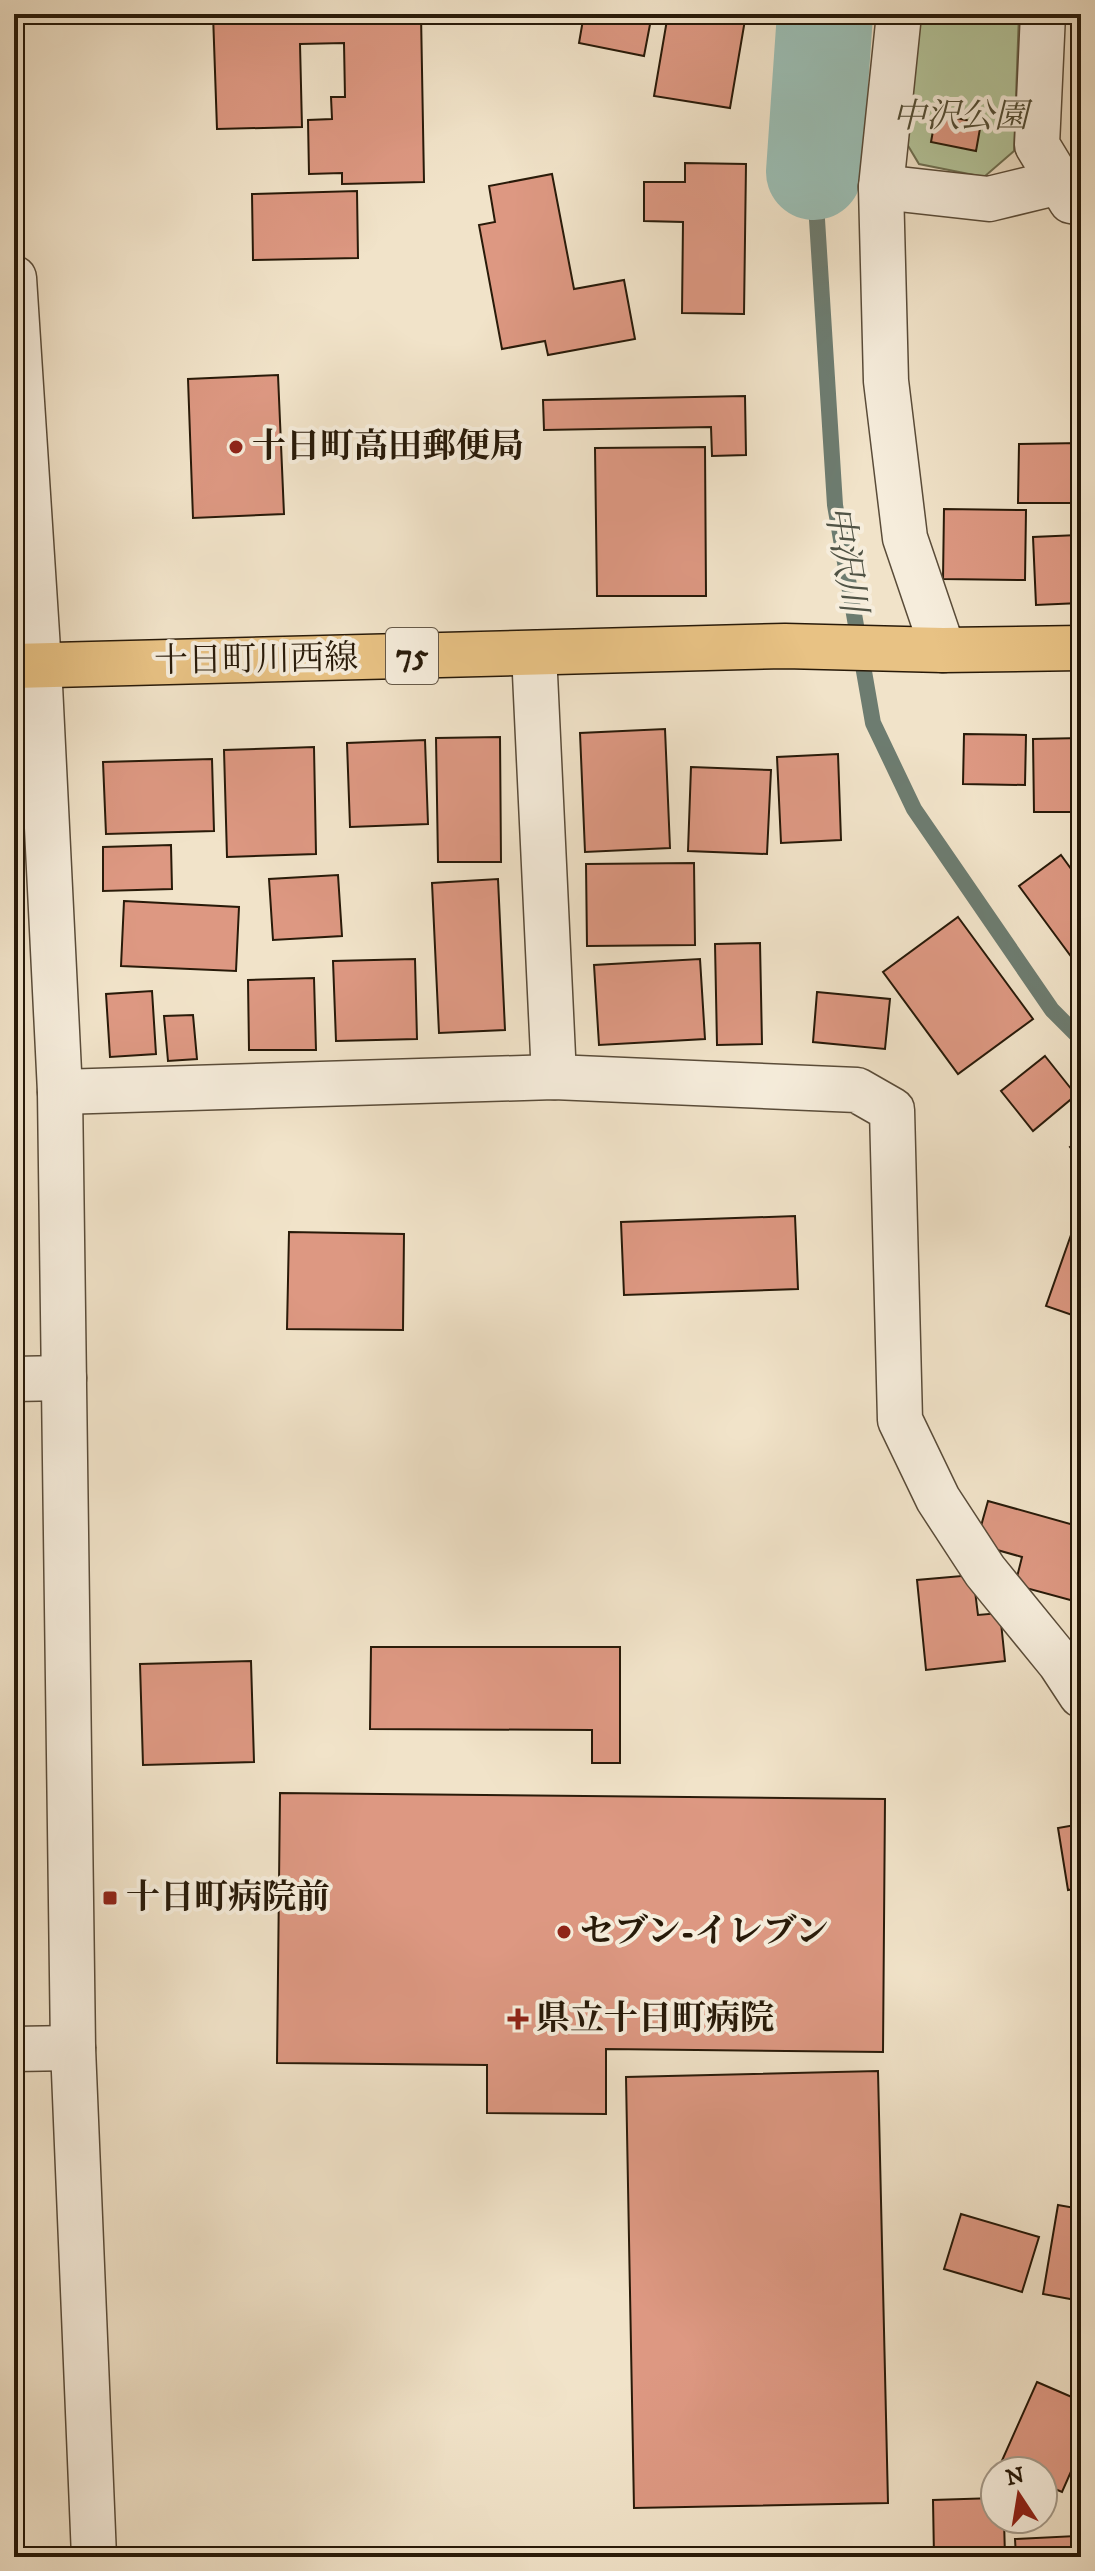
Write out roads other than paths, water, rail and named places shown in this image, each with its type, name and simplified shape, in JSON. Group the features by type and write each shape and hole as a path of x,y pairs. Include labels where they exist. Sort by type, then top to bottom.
{"main road":[{"name":"十日町川西線","path":"26,666 785,646 931,650"},
{"name":"75","path":"931,650 1081,648"}],"street":[{"path":"899,14 881,187 886,381 905,538 931,650"},
{"path":"1043,14 1037,145 1070,193"},
{"path":"881,187 989,199 1070,193"},
{"path":"14,278 26,666 60,1092 73,2048 94,2557"},
{"path":"534,653 554,1077"},
{"path":"60,1092 554,1077 857,1090 892,1110 900,1420 938,1499 969,1547 1060,1663 1081,1695"},
{"path":"14,1379 64,1378"},
{"path":"14,2049 73,2048"}],"waterway":[{"name":"中沢川","path":"814,172 825,14"},
{"name":"中沢川","path":"814,172 835,505 873,723 914,809 1052,1010 1081,1039"}],"place":[{"name":"十日町高田郵便局","path":"236,447"},
{"name":"十日町病院前","path":"110,1898"},
{"name":"セブン-イレブン","path":"564,1932"},
{"name":"県立十日町病院","path":"518,2019"}],"park label":[{"name":"中沢公園","path":"960,117"}]}
